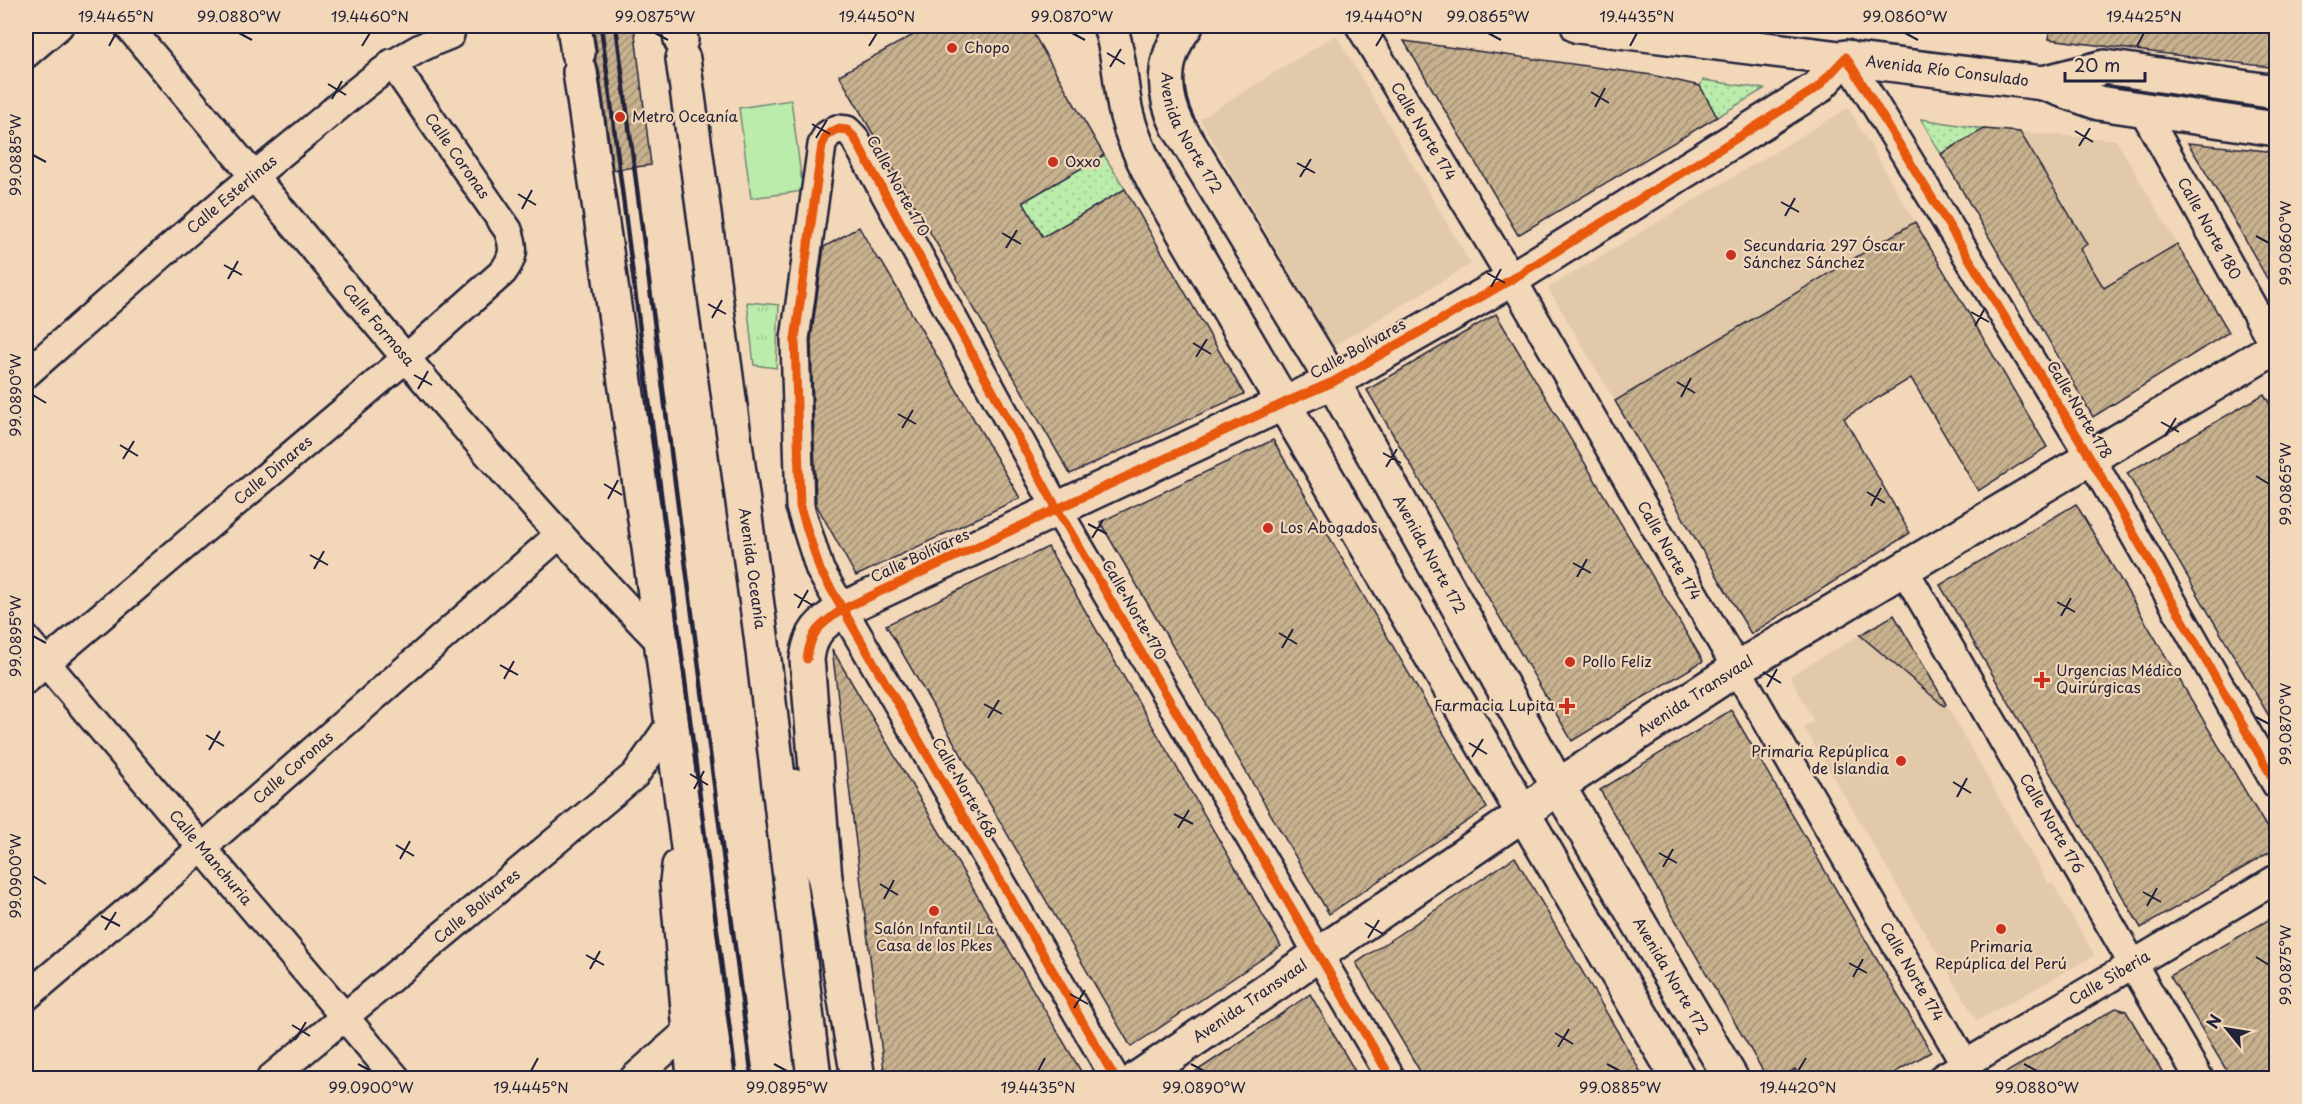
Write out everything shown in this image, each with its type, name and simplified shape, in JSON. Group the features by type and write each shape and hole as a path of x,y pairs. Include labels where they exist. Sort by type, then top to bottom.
{"main road":[{"path":"1110,26 1115,42 1125,109 1144,162 1522,815 1678,1078"},
{"name":"Avenida Norte 172","path":"1186,26 1177,37 1167,66 1166,89 1171,112 1333,382 1558,786 1731,1078"},
{"name":"Avenida Río Consulado","path":"1578,26 1846,57 2043,83 2099,103 2277,129"},
{"name":"Avenida Oceanía","path":"681,41 772,731 814,1078"},
{"path":"577,50 662,644 718,1078"},
{"name":"Calle Bolívares","path":"825,879 807,659 810,641 819,626 843,609 1333,382 1512,279 1817,88 1846,57"},
{"path":"2043,83 2105,67 2277,92"},
{"name":"Avenida Transvaal","path":"1138,1078 1522,815 1558,786 1736,669 1905,571 2090,456 2276,348"},
{"path":"772,731 825,879 858,1078"},
{"path":"684,816 677,882 693,1078"}],"street":[{"path":"26,54 59,26"},
{"name":"Calle Formosa","path":"128,26 405,358 559,535 662,644"},
{"name":"Calle Norte 174","path":"1360,26 1512,279 1736,669 1960,1074"},
{"name":"Calle Esterlinas","path":"26,374 254,175 392,63 420,45 450,35"},
{"name":"Calle Norte 178","path":"1846,57 2090,456 2277,784"},
{"name":"Calle Coronas","path":"392,63 508,230 514,252"},
{"name":"Calle Norte 180","path":"2142,108 2276,348"},
{"name":"Calle Norte 168","path":"837,129 827,135 822,145 795,339 800,507 820,570 1115,1078"},
{"name":"Calle Norte 170","path":"837,129 847,130 854,137 1057,509 1390,1078"},
{"name":"Calle Dinares","path":"26,680 405,358 502,272 514,252"},
{"name":"Calle Coronas","path":"26,997 202,848 559,535"},
{"name":"Calle Norte 176","path":"1905,571 2199,1078"},
{"name":"Calle Manchuria","path":"26,639 396,1078"},
{"name":"Calle Bolívares","path":"271,1078 635,775 672,722"},
{"name":"Calle Siberia","path":"1960,1074 2277,879"},
{"path":"634,1078 688,1031"}],"shaded area":[{"path":"1336,35 1471,264 1333,346 1200,119"},
{"name":"Secundaria 297 Óscar Sánchez Sánchez","path":"1848,108 1915,222 1615,401 1548,288"},
{"path":"2020,132 2116,140 2177,244 2104,288 2080,249 2087,244"},
{"path":"1860,635 1940,702 1944,701 2048,884 2052,883 2095,955 1977,1021 1804,727 1814,721 1790,676"}],"green space":[{"path":"1703,80 1764,89 1717,117 1700,86"},
{"path":"791,100 803,191 751,198 739,108"},
{"path":"1921,119 1984,129 1941,154"},
{"path":"1104,155 1125,189 1043,237 1023,202"},
{"path":"747,302 779,305 776,368 754,365"}],"building":[{"name":"Metro Oceanía","path":"593,26 634,26 651,165 613,170 599,69 595,61 597,50"},
{"path":"930,26 1029,26 1104,155 1023,202 1043,237 1125,189 1244,394 1070,474 839,75"},
{"path":"2050,26 2243,26 2277,30 2277,68 2049,39"},
{"path":"1404,41 1652,75 1700,86 1717,117 1518,235"},
{"path":"1984,129 2020,132 2087,244 2080,249 2104,288 2177,244 2229,332 2093,417 1941,154"},
{"path":"2188,143 2277,152 2277,296 2230,213"},
{"path":"1915,222 2047,447 1978,491 1911,378 1844,418 1910,533 1751,634 1615,401"},
{"path":"859,227 1020,498 856,576 816,504 811,340 824,247"},
{"path":"1496,314 1703,661 1572,741 1367,390"},
{"path":"2264,394 2277,416 2277,730 2127,473"},
{"path":"1273,440 1487,808 1329,914 1100,522"},
{"path":"2076,504 2277,845 2277,848 2141,928 1940,585"},
{"path":"1048,547 1281,946 1131,1047 886,625"},
{"path":"1894,615 1946,704 1944,706 1860,635"},
{"path":"832,649 904,772 1085,1078 885,1078"},
{"path":"1731,710 1931,1052 1885,1078 1800,1078 1795,1069 1779,1078 1767,1078 1600,790"},
{"path":"1515,857 1644,1078 1424,1078 1356,963"},
{"path":"2277,915 2277,1078 2231,1078 2170,976"},
{"path":"1310,994 1359,1078 1186,1078 1236,1045"},
{"path":"2116,1008 2126,1011 2166,1078 1997,1078"}],"railway":[{"path":"601,26 736,1078"},
{"path":"616,26 752,1078"}],"cycle path":[{"path":"807,659 811,641 818,629 843,609 1333,382 1512,279 1817,88 1846,57 2090,457 2276,784"},
{"path":"1115,1078 820,570 800,507 795,339 822,145 827,135 837,129 847,130 854,137 1057,509 1391,1078"}],"place":[{"name":"Chopo","path":"952,48"},
{"name":"Metro Oceanía","path":"620,117"},
{"name":"Oxxo","path":"1053,162"},
{"name":"Secundaria 297 Óscar Sánchez Sánchez","path":"1731,255"},
{"name":"Los Abogados","path":"1268,528"},
{"name":"Pollo Feliz","path":"1570,662"},
{"name":"Urgencias Médico Quirúrgicas","path":"2042,680"},
{"name":"Farmacia Lupita","path":"1567,706"},
{"name":"Primaria Repúplica de Islandia","path":"1901,761"},
{"name":"Salón Infantil La Casa de los Pkes","path":"934,911"},
{"name":"Primaria Repúplica del Perú","path":"2001,929"}]}
